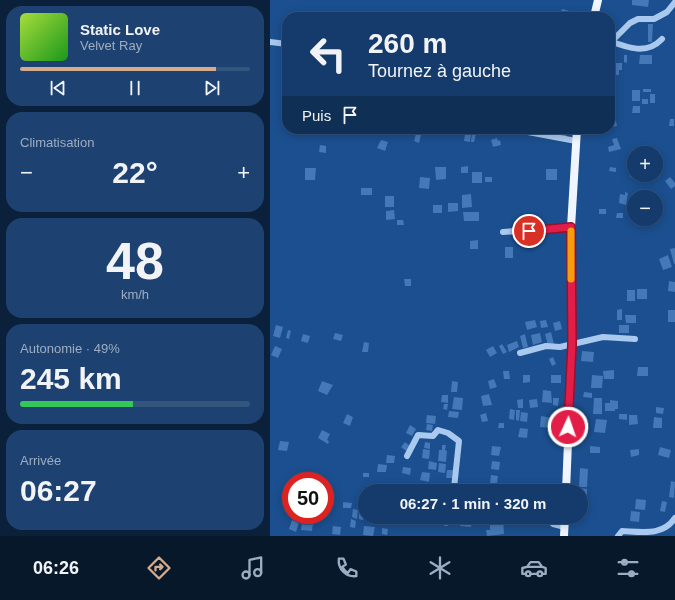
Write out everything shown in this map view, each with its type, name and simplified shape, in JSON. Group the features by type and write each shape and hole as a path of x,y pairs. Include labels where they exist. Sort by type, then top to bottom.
{"main road":[{"path":"595,12 598,0"},
{"path":"566,484 572,344 571,227 577,134"},
{"path":"564,536 565,527"}],"street":[{"path":"615,38 630,24 638,19 654,19 666,12 673,2"},
{"path":"615,42 632,49 656,45 662,39"},
{"path":"270,42 282,43"},
{"path":"539,134 576,141"},
{"path":"503,232 571,227"},
{"path":"520,353 546,346 560,347 603,337 635,339"},
{"path":"407,456 418,436 433,436 438,430 448,433 459,441 455,484"},
{"path":"618,536 622,531 661,532 671,525 675,518"},
{"path":"554,524 565,527"}],"building":[{"path":"632,0 649,0 648,7 632,5"},
{"path":"562,9 573,12 561,12"},
{"path":"648,24 653,24 652,42 648,42"},
{"path":"624,55 627,55 627,63 624,62"},
{"path":"640,55 652,55 652,64 639,64"},
{"path":"615,63 622,63 622,70 619,70 619,75 615,75"},
{"path":"643,89 651,89 651,92 643,92"},
{"path":"632,90 640,90 640,101 632,101"},
{"path":"650,94 655,94 655,103 650,103"},
{"path":"642,99 648,99 648,104 642,104"},
{"path":"633,106 640,106 640,113 632,113"},
{"path":"615,116 617,126 615,126"},
{"path":"670,119 674,119 674,126 669,126"},
{"path":"416,134 421,135 419,143 414,141"},
{"path":"465,134 471,135 470,142 464,141"},
{"path":"472,134 476,134 474,142 471,142"},
{"path":"559,134 567,134 566,137"},
{"path":"497,138 498,141 500,140 501,145 493,147 491,140"},
{"path":"617,138 621,149 609,152 608,147 614,145 612,139"},
{"path":"381,140 388,142 385,151 377,148"},
{"path":"320,145 326,146 326,153 319,152"},
{"path":"468,166 468,173 461,173 461,167"},
{"path":"435,167 446,167 446,179 436,180"},
{"path":"610,167 616,168 616,172 609,171"},
{"path":"305,168 316,168 315,180 305,180"},
{"path":"546,169 557,169 557,180 546,180"},
{"path":"472,172 482,172 482,183 472,183"},
{"path":"420,177 430,178 429,189 419,188"},
{"path":"485,177 492,177 492,182 485,182"},
{"path":"670,177 675,183 675,186 671,189 665,181"},
{"path":"361,188 372,188 372,195 361,195"},
{"path":"625,192 627,193 626,205 619,203 620,194 625,195"},
{"path":"471,194 472,207 462,208 462,195"},
{"path":"385,196 394,196 394,207 385,207"},
{"path":"448,203 458,203 458,211 448,212"},
{"path":"433,205 442,205 442,213 433,213"},
{"path":"599,209 606,209 606,214 599,214"},
{"path":"394,210 395,219 386,220 386,211"},
{"path":"463,212 479,212 479,221 464,221"},
{"path":"617,213 623,213 623,218 616,218"},
{"path":"397,220 403,220 404,225 397,225"},
{"path":"478,240 478,249 470,249 470,241"},
{"path":"505,247 513,247 513,258 505,258"},
{"path":"675,248 675,264 674,264 670,249"},
{"path":"668,255 672,267 663,270 659,259"},
{"path":"404,279 411,279 411,286 405,286"},
{"path":"669,281 675,282 675,292 668,291"},
{"path":"637,289 647,289 647,299 637,299"},
{"path":"627,290 635,290 635,301 627,301"},
{"path":"622,309 622,320 617,320 617,310"},
{"path":"668,310 675,310 675,322 668,322"},
{"path":"625,315 636,315 636,323 626,323"},
{"path":"535,320 537,327 527,330 525,322"},
{"path":"546,320 548,327 541,328 540,321"},
{"path":"560,321 562,329 555,331 553,323"},
{"path":"276,325 283,327 280,338 273,336"},
{"path":"619,325 629,325 629,333 619,333"},
{"path":"288,330 291,331 289,339 286,338"},
{"path":"551,332 554,344 548,346 545,334"},
{"path":"335,333 343,335 341,341 333,339"},
{"path":"540,333 542,342 533,345 531,335"},
{"path":"303,334 310,336 308,343 301,341"},
{"path":"525,334 528,347 523,348 520,336"},
{"path":"517,341 519,347 509,352 507,345"},
{"path":"364,342 369,343 368,352 362,352"},
{"path":"502,344 507,352 503,354 499,346"},
{"path":"275,346 282,349 278,358 271,355"},
{"path":"493,346 497,353 490,357 486,350"},
{"path":"582,351 594,352 593,362 581,361"},
{"path":"553,357 556,364 552,366 549,359"},
{"path":"638,367 648,367 648,376 637,376"},
{"path":"614,370 614,379 604,379 603,371"},
{"path":"503,371 509,371 510,379 504,379"},
{"path":"523,375 530,375 530,382 523,383"},
{"path":"551,375 561,375 561,383 551,383"},
{"path":"592,375 603,376 602,388 591,388"},
{"path":"494,379 497,387 490,389 488,381"},
{"path":"322,381 333,385 327,395 318,391"},
{"path":"452,381 458,382 457,392 451,392"},
{"path":"543,390 551,391 552,403 542,402"},
{"path":"584,392 592,393 592,398 583,397"},
{"path":"489,394 492,405 483,406 481,396"},
{"path":"442,395 448,395 448,403 441,402"},
{"path":"454,397 463,398 462,410 452,409"},
{"path":"553,398 559,398 558,406 553,405"},
{"path":"594,398 602,398 602,414 593,414"},
{"path":"523,399 523,408 518,408 517,400"},
{"path":"537,399 538,407 530,408 529,400"},
{"path":"610,400 618,401 618,409 615,409 615,411 605,411 605,403 610,403"},
{"path":"444,404 448,404 447,410 443,409"},
{"path":"656,407 664,408 663,414 656,413"},
{"path":"510,409 515,410 514,420 509,419"},
{"path":"516,410 520,410 519,421 516,420"},
{"path":"449,411 459,412 458,418 448,417"},
{"path":"521,412 528,413 527,422 520,421"},
{"path":"486,413 488,421 482,422 480,415"},
{"path":"347,414 353,417 350,426 343,423"},
{"path":"619,414 627,414 627,420 619,419"},
{"path":"427,415 436,416 435,424 426,423"},
{"path":"629,415 637,415 638,424 629,425"},
{"path":"541,416 552,418 551,428 540,427"},
{"path":"654,417 662,418 662,428 653,428"},
{"path":"596,419 607,420 605,433 594,432"},
{"path":"499,423 504,423 504,428 498,428"},
{"path":"427,424 433,425 432,431 426,430"},
{"path":"410,425 416,429 412,436 406,433"},
{"path":"520,428 528,429 527,438 518,437"},
{"path":"322,430 330,434 327,440 329,441 328,444 318,438"},
{"path":"280,441 289,442 287,451 278,450"},
{"path":"405,442 410,446 406,451 401,447"},
{"path":"425,442 430,443 430,449 424,448"},
{"path":"442,445 446,445 446,462 438,461 439,450 442,450"},
{"path":"492,446 501,447 499,456 491,455"},
{"path":"590,446 600,447 600,453 590,453"},
{"path":"660,447 671,450 669,458 658,455"},
{"path":"423,449 430,450 429,459 422,458"},
{"path":"639,449 639,455 631,457 630,450"},
{"path":"387,455 395,456 394,463 386,463"},
{"path":"429,461 437,463 436,470 428,469"},
{"path":"492,461 500,462 499,470 491,469"},
{"path":"439,463 446,464 445,473 438,472"},
{"path":"378,464 387,465 386,472 377,472"},
{"path":"403,467 411,468 410,475 402,473"},
{"path":"580,468 588,469 587,484 579,484"},
{"path":"447,470 453,470 452,478 446,478"},
{"path":"422,472 430,473 429,482 420,480"},
{"path":"363,473 369,473 369,477 363,477"},
{"path":"491,475 498,476 497,484 490,483"},
{"path":"671,481 675,482 674,498 669,497"},
{"path":"636,499 646,500 645,510 635,509"},
{"path":"662,501 667,502 665,512 660,511"},
{"path":"343,502 352,503 351,508 343,508"},
{"path":"353,509 358,510 357,519 352,517"},
{"path":"631,511 640,512 639,522 630,521"},
{"path":"351,519 356,521 355,528 350,527"},
{"path":"291,524 298,524 296,532 289,529"},
{"path":"302,524 313,524 312,531 301,530"},
{"path":"460,524 471,524 471,527 460,526"},
{"path":"490,524 503,524 504,534 487,536 486,530 490,530"},
{"path":"333,526 341,527 340,535 332,534"},
{"path":"364,526 375,527 373,536 363,535"},
{"path":"382,528 388,529 387,535 382,534"}],"slow traffic":[{"path":"571,231 571,279"}],"route":[{"path":"529,231 571,227 572,344 568,427"}]}
